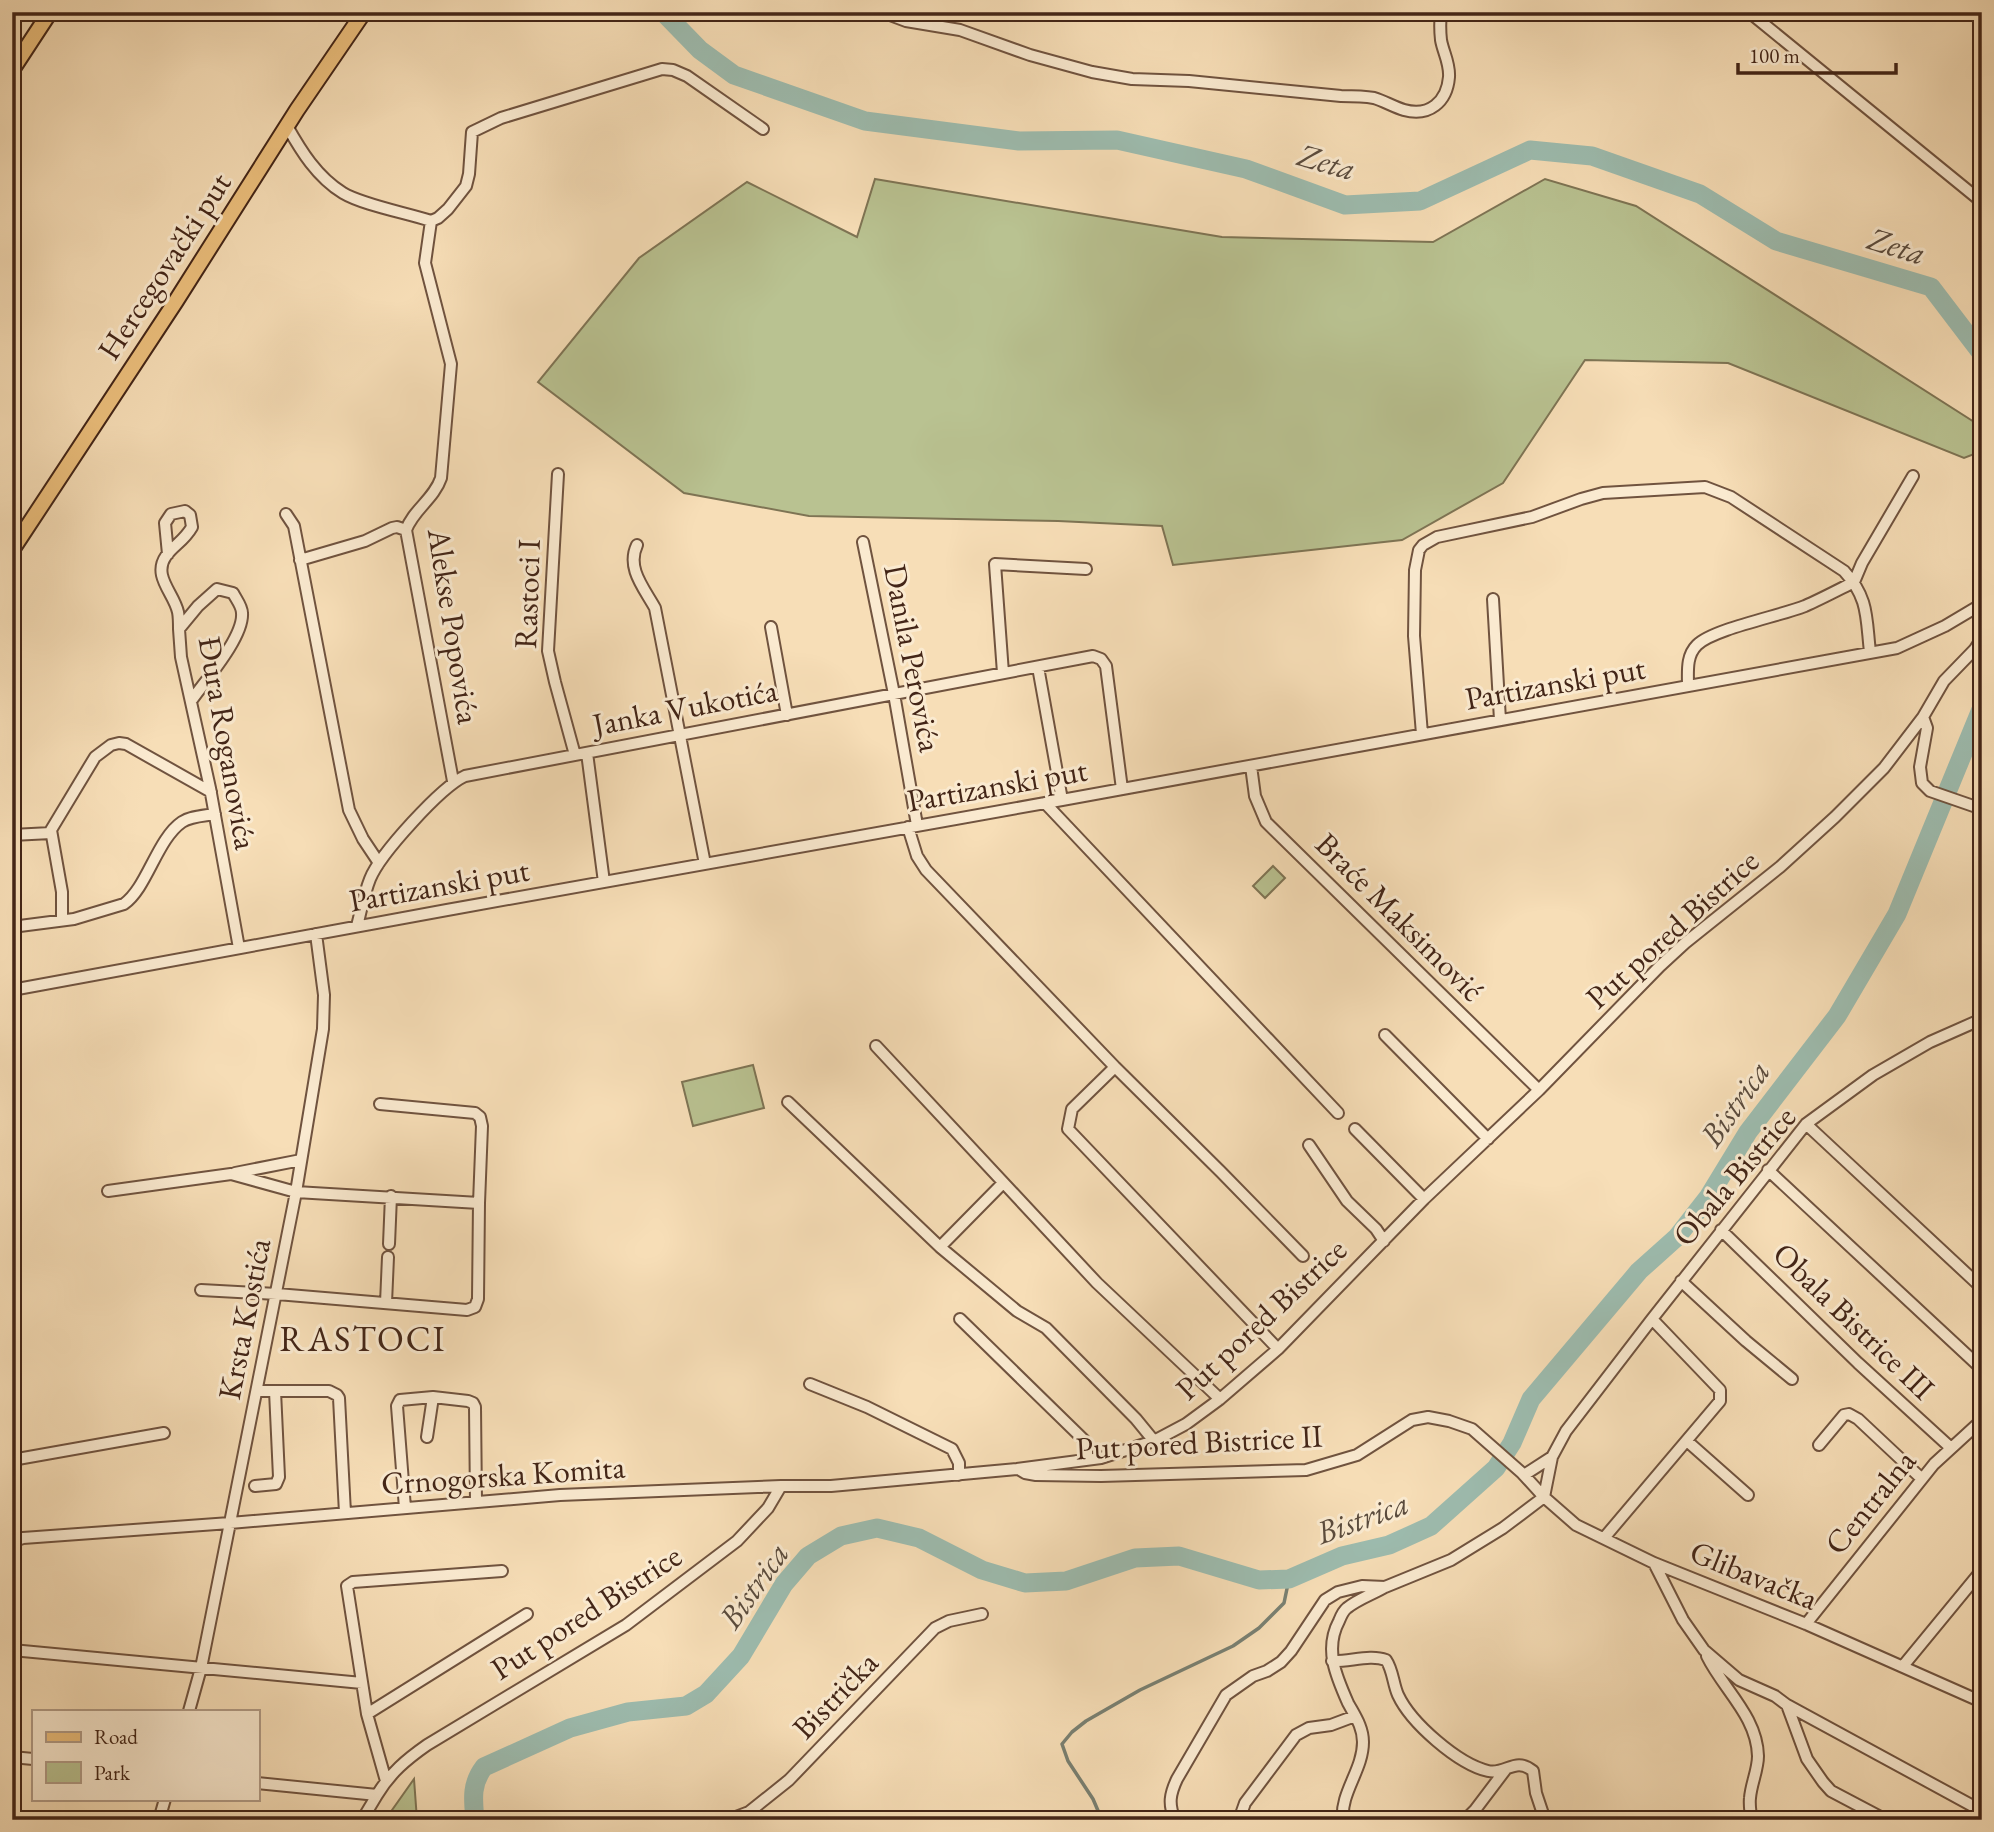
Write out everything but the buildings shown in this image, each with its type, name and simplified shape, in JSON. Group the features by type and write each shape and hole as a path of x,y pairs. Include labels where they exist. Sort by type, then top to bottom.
{"main road":[{"path":"12,70 50,12"},
{"name":"Hercegovački put","path":"12,550 363,12"}],"street":[{"path":"882,12 906,21 960,30 1030,55 1092,72 1132,79 1189,81 1360,96 1374,98 1406,110 1422,110 1438,105 1444,96 1449,77 1448,60 1441,41 1441,12"},
{"path":"1749,12 1982,202"},
{"path":"287,126 304,158 341,192 431,220 449,209 466,186 472,132 501,118 662,69 687,76 763,130"},
{"name":"Alekse Popovića","path":"431,220 425,263 451,364 441,478 434,492 411,518 406,530 453,781"},
{"name":"Rastoci I","path":"558,474 548,651 555,682 581,754 604,882"},
{"path":"1688,686 1690,654 1698,644 1713,635 1804,606 1854,582 1862,563 1913,476"},
{"path":"1422,734 1413,592 1419,550 1437,537 1532,517 1603,493 1705,488 1731,497 1844,572 1854,582 1865,606 1870,652"},
{"path":"286,514 294,526 349,810 363,839 379,863"},
{"path":"300,560 365,541 392,528 406,530"},
{"name":"Danila Perovića","path":"863,542 894,694 917,856 926,870 1115,1067 1303,1256"},
{"path":"637,545 632,554 635,571 655,608 705,864"},
{"path":"168,554 163,564 162,577 178,612 179,629"},
{"path":"1003,673 995,564 1086,569"},
{"name":"Đura Roganovića","path":"191,701 241,628 242,610 233,593 217,589 179,629 181,657 211,792 239,948"},
{"path":"1493,599 1500,720"},
{"name":"Partizanski put","path":"12,990 1896,648 1945,626 1982,604"},
{"path":"771,627 787,715"},
{"name":"Put pored Bistrice","path":"377,1795 402,1762 426,1745 626,1625 737,1541 768,1508 780,1486 831,1486 1087,1460 1154,1441 1177,1430 1220,1399 1278,1349 1424,1199 1539,1090 1685,943 1780,867 1835,817 1884,768 1923,717 1944,681 1982,638"},
{"name":"Janka Vukotića","path":"357,926 370,878 379,863 430,803 453,781 476,772 1093,656 1101,659 1106,666 1122,789"},
{"path":"1038,667 1062,800"},
{"path":"1923,717 1927,728 1920,767 1922,783 1930,791 1982,808"},
{"path":"62,920 62,892 51,833 95,757 111,745 126,744 211,792"},
{"name":"Braće Maksimović","path":"1251,766 1255,796 1266,822 1539,1090"},
{"path":"1045,803 1338,1113"},
{"path":"12,927 74,919 124,904 139,887 150,864 175,829 189,818 215,814"},
{"path":"12,835 51,833"},
{"name":"Krsta Kostića","path":"190,1710 277,1294 323,1029 324,995 316,933"},
{"name":"Obala Bistrice","path":"1544,1497 1552,1457 1566,1431 1806,1124 1873,1075 1930,1042 1982,1019"},
{"path":"1385,1035 1488,1139"},
{"path":"876,1046 1097,1283 1220,1399"},
{"path":"1115,1067 1072,1109 1068,1129 1278,1349"},
{"path":"788,1102 940,1247 1017,1311 1046,1328 1136,1419 1154,1441"},
{"path":"201,1290 467,1310 475,1307 478,1299 480,1117 475,1113 380,1104"},
{"path":"1806,1124 1982,1288"},
{"path":"1355,1129 1424,1199"},
{"path":"1309,1145 1347,1201 1376,1229 1384,1241"},
{"path":"108,1191 231,1174 301,1160"},
{"path":"1768,1170 1982,1369"},
{"path":"231,1174 296,1192 480,1203"},
{"path":"940,1247 1003,1183"},
{"path":"389,1244 391,1196"},
{"name":"Obala Bistrice III","path":"1721,1230 1858,1363 1951,1448"},
{"path":"386,1303 388,1257"},
{"path":"1682,1281 1746,1341 1792,1379"},
{"path":"960,1319 1084,1440 1087,1460"},
{"path":"1604,1538 1720,1401 1720,1390 1652,1319"},
{"path":"810,1384 867,1407 952,1449 959,1463 959,1475"},
{"path":"257,1391 329,1391 337,1395 345,1513"},
{"path":"255,1486 276,1485 279,1477 275,1391"},
{"path":"427,1437 433,1397"},
{"path":"405,1508 398,1404 403,1398 433,1397 468,1401 475,1407 476,1502"},
{"path":"1819,1445 1842,1417 1849,1414 1858,1419 1922,1479"},
{"name":"Put pored Bistrice II","path":"1017,1469 1036,1475 1101,1476 1306,1470 1357,1455 1412,1420 1428,1417 1472,1429 1523,1474"},
{"name":"Centralna","path":"1806,1624 1934,1464 1982,1420"},
{"path":"12,1460 164,1433"},
{"path":"1686,1441 1748,1495"},
{"path":"1523,1474 1552,1457"},
{"path":"1101,1458 1101,1476"},
{"name":"Glibavačka","path":"1523,1474 1576,1525 1654,1563 1806,1624 1982,1702"},
{"name":"Crnogorska Komita","path":"12,1542 23,1538 476,1502 780,1486"},
{"path":"1343,1820 1342,1809 1363,1749 1361,1725 1336,1676 1332,1661 1331,1646 1335,1628 1345,1609 1385,1587 1451,1560 1503,1528 1544,1497"},
{"path":"1654,1563 1683,1620 1704,1650 1715,1673 1752,1725 1758,1758 1750,1798 1751,1820"},
{"path":"1903,1666 1982,1570"},
{"path":"386,1781 367,1714 346,1590 349,1584 502,1571"},
{"path":"1175,1820 1170,1803 1177,1779 1226,1695 1253,1676 1281,1662 1325,1600 1338,1592 1362,1586 1385,1587"},
{"path":"367,1714 527,1614"},
{"name":"Bistrička","path":"729,1820 768,1800 935,1628 949,1621 982,1614"},
{"path":"12,1650 362,1683"},
{"path":"1704,1650 1739,1680 1775,1696 1982,1811"},
{"path":"1332,1661 1345,1662 1376,1657 1386,1660 1398,1695 1409,1712 1429,1733 1462,1760 1489,1771 1500,1771 1514,1765 1522,1765 1533,1771 1536,1793 1545,1820"},
{"path":"1787,1705 1807,1759 1823,1783 1831,1791 1886,1820"},
{"path":"1239,1820 1251,1795 1296,1735 1309,1728 1331,1725 1355,1716"},
{"path":"12,1757 32,1759"},
{"path":"1465,1820 1506,1769"},
{"path":"259,1783 377,1795 362,1820"},
{"path":"159,1820 165,1800"}],"green space":[{"path":"875,179 1222,237 1433,242 1545,179 1636,206 1982,427 1982,451 1964,458 1728,363 1585,360 1503,483 1402,540 1173,565 1162,526 809,516 684,493 538,382 639,258 747,182 857,237"},
{"path":"1273,866 1285,878 1265,898 1253,886"},
{"path":"753,1065 764,1108 693,1126 682,1082"},
{"path":"414,1779 417,1820 385,1820"}],"waterway":[{"name":"Zeta","path":"663,12 700,50 734,75 865,121 1019,141 1117,140 1246,169 1345,205 1420,201 1530,150 1592,156 1700,194 1776,241 1931,287 1982,354"},
{"name":"Bistrica","path":"475,1820 475,1786 484,1767 570,1728 628,1712 686,1706 706,1694 741,1656 784,1584 808,1556 841,1536 877,1528 919,1538 982,1570 1025,1583 1066,1581 1135,1558 1179,1556 1259,1580 1289,1579 1342,1556 1389,1545 1431,1526 1496,1468 1512,1443 1531,1399 1639,1271 1677,1237 1709,1196 1748,1132 1837,1016 1897,914 1982,707"},
{"path":"1102,1820 1093,1799 1068,1761 1062,1744 1086,1721 1140,1690 1233,1646 1259,1628 1284,1603 1289,1579"}],"district":[{"name":"RASTOCI","path":"363,1339"}]}
